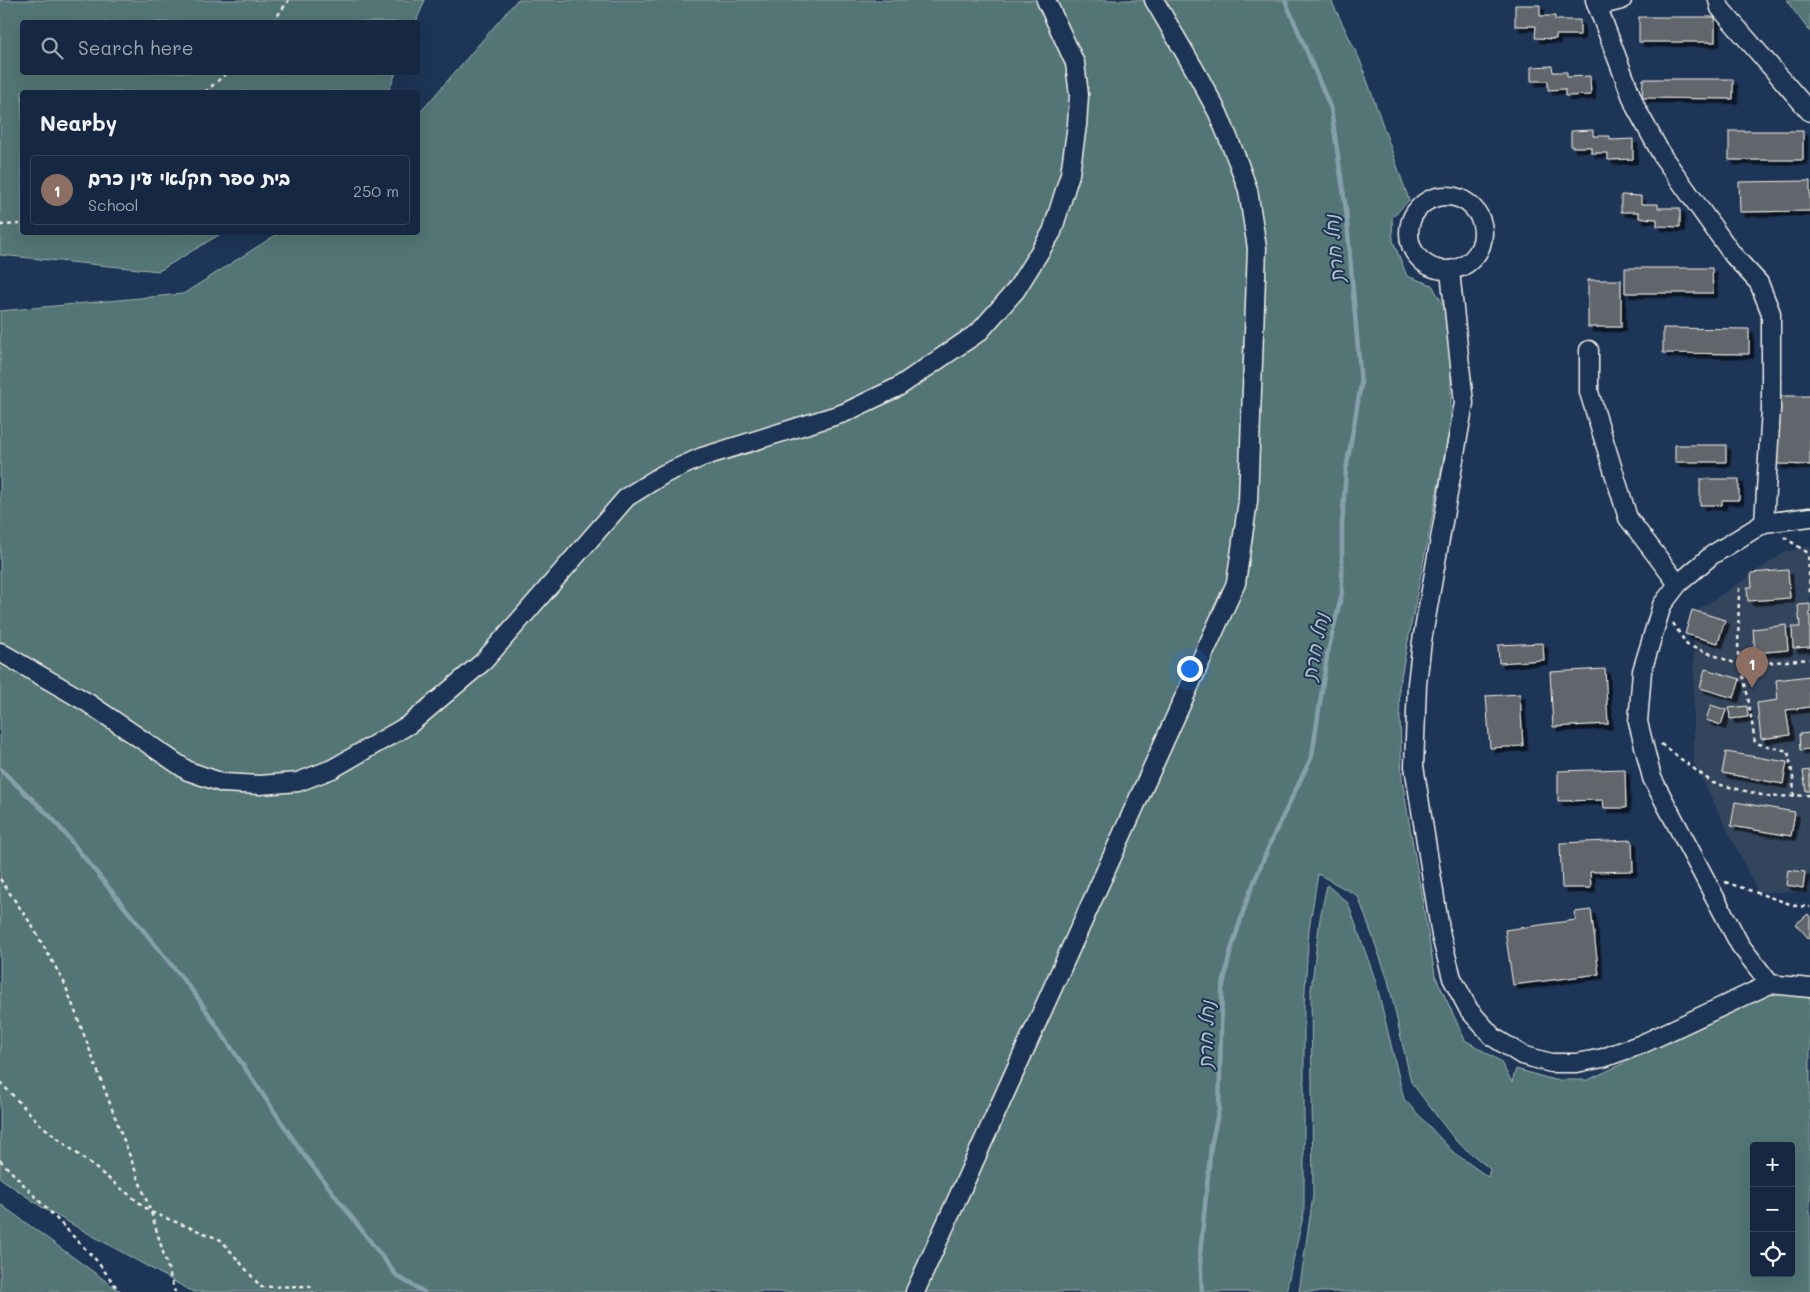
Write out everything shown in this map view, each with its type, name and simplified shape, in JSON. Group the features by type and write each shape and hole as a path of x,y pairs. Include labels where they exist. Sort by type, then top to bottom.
{"street":[{"path":"0,652 88,703 188,771 223,783 260,785 298,782 332,769 410,724 484,662 626,497 664,474 702,457 844,413 898,387 979,332 1010,297 1052,232 1070,174 1077,125 1079,95 1075,62 1046,0"},
{"path":"914,1292 1236,583 1248,502 1257,248 1248,190 1218,113 1154,0"},
{"path":"1622,0 1596,3 1636,108 1663,157 1733,255 1759,283 1771,314 1771,409 1764,523"},
{"path":"1718,0 1720,8 1810,112"},
{"path":"1443,196 1455,197 1467,202 1476,212 1482,223 1484,236 1473,260 1463,267 1450,271 1438,270 1425,265 1416,256 1410,245 1408,229 1412,217 1419,206 1430,199 1443,196"},
{"path":"1450,271 1464,403 1422,641 1417,684 1414,766 1441,936 1452,978 1469,1010 1493,1037 1522,1055 1551,1063 1576,1063 1603,1058 1642,1044 1770,984 1810,988"},
{"path":"1589,350 1589,392 1628,518 1678,584"},
{"path":"1770,984 1740,945 1652,778 1638,722 1642,671 1662,605 1678,584 1712,555 1764,523 1810,517"}],"path":[{"path":"274,20 289,0"},
{"path":"207,90 225,75"},
{"path":"0,225 20,224"},
{"path":"1764,523 1808,554 1810,594"},
{"path":"1739,588 1738,655 1755,743 1788,751 1793,777 1794,796"},
{"path":"1662,605 1687,645 1740,665 1810,659"},
{"path":"1674,752 1713,783 1770,797 1810,796"},
{"path":"1703,875 1796,906 1810,907"},
{"path":"0,879 31,924 64,982 151,1212 175,1290 171,1292"},
{"path":"0,1082 41,1125 151,1212 221,1240 261,1287 310,1286 313,1292"},
{"path":"0,1160 97,1261 120,1292"}],"shaded area":[{"path":"1810,546 1810,892 1758,892 1694,763 1694,613 1785,552"}],"green space":[{"path":"0,0 425,0 417,20 20,20 20,75 395,75 389,90 20,90 20,235 219,235 159,271 0,255"},
{"path":"517,0 1331,0 1360,60 1409,200 1392,218 1393,241 1407,276 1432,285 1444,306 1451,369 1451,420 1399,687 1402,780 1435,975 1465,1040 1500,1061 1512,1082 1516,1069 1554,1080 1588,1080 1722,1017 1752,999 1778,989 1810,994 1810,1292 1299,1292 1313,1196 1311,990 1320,918 1327,885 1348,903 1376,982 1404,1099 1453,1152 1488,1177 1490,1169 1455,1140 1411,1082 1388,980 1358,896 1318,874 1309,929 1304,1005 1304,1212 1286,1292 193,1292 43,1208 0,1178 0,311 183,294 276,235 420,235 420,113"},
{"path":"1786,0 1810,0 1810,32"},
{"path":"0,1204 121,1292 0,1292"}],"building":[{"path":"1515,5 1540,5 1540,16 1555,16 1555,20 1580,20 1580,35 1556,35 1556,39 1535,38 1536,26 1515,26"},
{"path":"1639,17 1715,17 1715,42 1639,42"},
{"path":"1552,66 1553,72 1567,72 1567,77 1590,76 1591,95 1565,96 1565,89 1548,90 1548,81 1531,81 1531,67"},
{"path":"1643,79 1733,79 1733,99 1642,98"},
{"path":"1593,130 1593,136 1610,136 1610,140 1633,139 1633,159 1608,160 1608,153 1591,153 1591,147 1571,147 1571,131"},
{"path":"1729,131 1803,131 1803,160 1729,160"},
{"path":"1810,181 1810,211 1740,212 1739,182"},
{"path":"1621,195 1641,196 1641,204 1658,204 1658,208 1680,208 1680,227 1657,226 1657,219 1639,218 1639,212 1621,212"},
{"path":"1625,268 1712,268 1713,293 1625,293"},
{"path":"1588,280 1621,280 1621,327 1588,327"},
{"path":"1663,328 1749,329 1749,354 1663,353"},
{"path":"1778,396 1810,396 1810,465 1777,464"},
{"path":"1675,445 1726,445 1726,462 1675,462"},
{"path":"1700,479 1739,479 1739,500 1722,500 1722,505 1700,505"},
{"path":"1788,570 1790,598 1748,601 1747,587 1752,587 1751,573"},
{"path":"1810,604 1810,647 1793,648 1792,627 1800,627 1798,605"},
{"path":"1692,610 1725,620 1718,643 1685,634"},
{"path":"1786,625 1788,650 1755,653 1753,629"},
{"path":"1543,643 1544,660 1499,663 1498,645"},
{"path":"1605,669 1608,724 1553,727 1550,672"},
{"path":"1705,669 1740,679 1734,698 1700,688"},
{"path":"1810,676 1810,707 1786,710 1790,735 1761,739 1757,703 1778,700 1776,680"},
{"path":"1520,694 1523,746 1490,748 1486,696"},
{"path":"1711,705 1726,710 1721,725 1706,720"},
{"path":"1747,706 1748,717 1730,719 1729,708"},
{"path":"1810,733 1810,749 1800,750 1799,734"},
{"path":"1726,752 1787,762 1783,784 1722,773"},
{"path":"1625,769 1626,808 1604,808 1603,800 1558,801 1558,771"},
{"path":"1810,770 1810,791 1806,791 1803,771"},
{"path":"1735,802 1795,812 1791,836 1731,826"},
{"path":"1632,840 1633,871 1590,872 1591,888 1562,888 1560,843"},
{"path":"1788,870 1805,872 1803,888 1786,885"},
{"path":"1591,910 1599,974 1513,985 1505,930 1576,920 1574,912"},
{"path":"1808,914 1810,917 1810,940 1796,924"}],"waterway":[{"name":"נחל חרת","path":"1202,1292 1200,1254 1211,1146 1219,1109 1222,990 1230,953 1248,897 1271,841 1312,756 1327,656 1342,593 1342,525 1346,470 1361,384 1346,210 1331,109 1285,0"},
{"path":"0,769 53,819 195,994 303,1154 397,1276 424,1292"}],"place":[{"name":"בית ספר חקלאי עין כרם","path":"1752,688"}]}
